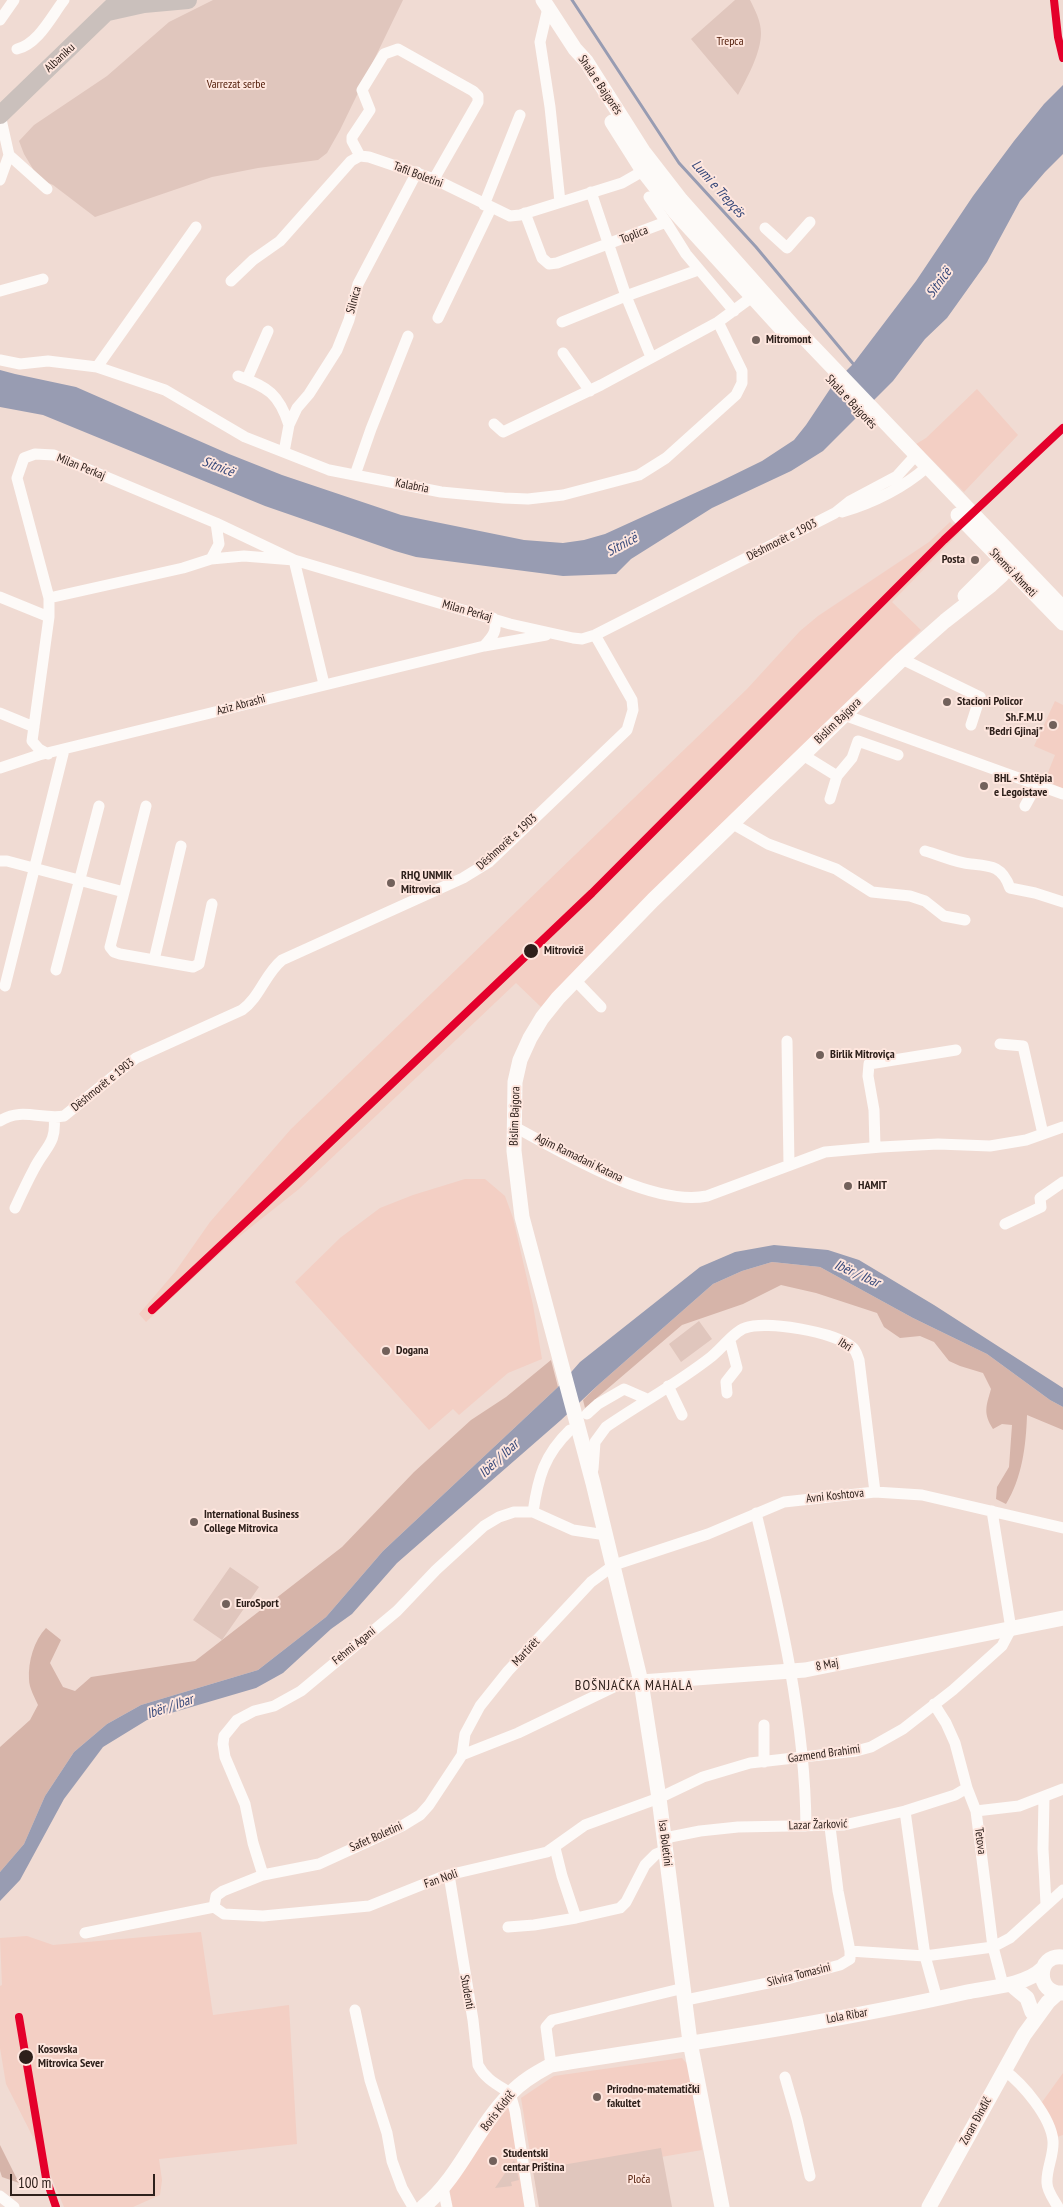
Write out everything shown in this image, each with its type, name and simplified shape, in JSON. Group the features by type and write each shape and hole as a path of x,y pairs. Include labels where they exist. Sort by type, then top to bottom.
{"main road":[{"path":"113,6 188,0"},
{"name":"Shala e Bajgorës","path":"545,4 575,49 586,61 638,154 643,171 675,212 752,297 790,331"},
{"name":"Albaniku","path":"0,115 113,6"},
{"name":"Shala e Bajgorës","path":"638,154 680,200 790,331 968,517"},
{"name":"Shemsi Ahmeti","path":"968,517 989,549 1063,608"},
{"name":"Shemsi Ahmeti","path":"968,517 1034,596 1063,623"},
{"path":"989,549 988,580 1010,585 1034,596"},
{"name":"Bislim Bajgora","path":"593,1483 551,1319 522,1217 516,1177 513,1126 515,1082 520,1060 542,1018 575,980 653,900 902,659 1007,562"},
{"name":"Isa Boletini","path":"593,1483 641,1682 659,1798 690,2042 722,2207"},
{"name":"8 Maj","path":"641,1682 813,1668 1011,1630 1063,1618"},
{"path":"1051,1985 1048,1960 1063,1957"},
{"name":"Lola Ribar","path":"690,2042 858,2015 1009,1986 1031,1977 1051,1985"},
{"name":"Zoran Đinđič","path":"1024,2035 1032,2012 1051,1985"},
{"name":"Zoran Đinđič","path":"929,2207 1024,2035 1048,2002 1051,1985"},
{"path":"1009,1986 1027,1998 1032,2012"},
{"name":"Boris Kidrič","path":"423,2207 443,2188 492,2116 510,2094 524,2081 552,2065 690,2042"}],"street":[{"path":"0,20 14,0"},
{"path":"17,50 25,47 33,40 64,0"},
{"path":"545,4 540,42 550,107 560,202"},
{"path":"231,281 253,260 280,241 351,161 360,156 352,142 352,137 370,110 362,90 384,54 398,49 473,91 478,96 478,102 434,179"},
{"name":"Albaniku","path":"0,115 9,155"},
{"path":"438,318 488,206 520,115"},
{"path":"0,180 9,155 47,189"},
{"name":"Tafil Boletini","path":"360,156 417,172 510,216 622,183 643,171"},
{"name":"Silnica","path":"284,452 289,425 297,408 309,394 336,350 349,320 358,284 417,172"},
{"path":"591,192 626,296 651,357"},
{"path":"649,197 698,270 734,312"},
{"name":"Toplica","path":"525,213 542,258 548,264 557,263 666,222"},
{"path":"765,228 787,248 810,222"},
{"path":"97,367 196,227"},
{"path":"562,322 698,270"},
{"path":"0,291 43,279"},
{"path":"494,424 503,432 590,391 718,322 752,297"},
{"name":"Kalabria","path":"0,360 20,364 48,362 97,367 164,390 245,437 329,470 441,492 528,499 563,495 639,476 666,458 736,396 742,383 742,371 718,322"},
{"path":"268,332 243,377 266,387 277,397 284,409 289,425"},
{"path":"355,475 408,336"},
{"path":"562,354 590,391"},
{"name":"Milan Perkaj","path":"48,754 32,741 49,617 49,598 17,478 24,458 35,454 54,455 216,523 294,560 553,634"},
{"name":"Dëshmorët e 1903","path":"54,1117 69,1113 117,1072 143,1054 242,1010 251,1002 265,979 282,960 463,878 489,862 627,730 633,710 632,700 595,635 835,513 850,501 897,476 912,459"},
{"name":"Dëshmorët e 1903","path":"835,513 851,509 890,492 911,481 923,471"},
{"path":"211,559 219,544 216,523"},
{"name":"Milan Perkaj","path":"49,598 183,568 211,559 244,556 294,560"},
{"path":"294,560 324,684"},
{"path":"0,597 49,617"},
{"path":"484,646 494,636 496,625 493,618"},
{"name":"Aziz Abrashi","path":"0,768 48,754 324,684 484,646 553,634 582,638 595,635"},
{"path":"902,659 980,697 971,725"},
{"path":"0,713 34,727"},
{"path":"844,716 1063,794"},
{"path":"830,799 837,776 852,758 858,741 898,755"},
{"path":"5,986 64,750"},
{"path":"802,755 837,776"},
{"path":"1025,806 1037,784"},
{"path":"56,970 99,806"},
{"path":"146,806 110,947 114,952 120,954 188,967 199,964 212,904"},
{"path":"733,824 768,844 836,869 872,892 910,896 925,901 944,916 965,920"},
{"path":"154,960 182,846"},
{"path":"926,851 971,864 985,864 1004,875 1010,888 1063,902"},
{"path":"0,861 124,892"},
{"path":"575,980 601,1007"},
{"path":"787,1041 789,1166"},
{"path":"1000,1044 1023,1046 1043,1134"},
{"path":"875,1147 874,1110 868,1076 869,1064 956,1050"},
{"path":"0,1121 9,1116 22,1113 54,1117 55,1130 52,1141 35,1166 15,1208"},
{"name":"Agim Ramadani Katana","path":"513,1126 603,1172 657,1192 680,1198 707,1196 825,1152 938,1144 990,1146 1026,1140 1063,1127"},
{"path":"1004,1224 1041,1206 1040,1198 1063,1182"},
{"name":"Ibri","path":"593,1483 594,1451 599,1435 606,1427 710,1358 746,1327 783,1326 825,1335 853,1347 859,1360 875,1492"},
{"path":"727,1393 726,1382 737,1368 730,1341"},
{"path":"668,1386 682,1414"},
{"path":"587,1414 598,1404 624,1389 647,1399"},
{"path":"533,1512 538,1482 555,1445 570,1430"},
{"name":"Avni Koshtova","path":"614,1565 708,1534 784,1502 875,1492 922,1495 1063,1528"},
{"path":"992,1511 1011,1630"},
{"name":"Fehmi Agani","path":"263,1875 253,1843 245,1804 225,1758 224,1736 229,1728 244,1715 274,1706 300,1691 397,1611 436,1570 484,1526 506,1514 533,1512 573,1530 606,1535"},
{"path":"756,1513 784,1626 806,1782 806,1826"},
{"name":"Martirët","path":"462,1755 465,1734 480,1706 508,1671 591,1582 614,1565"},
{"name":"Gazmend Brahimi","path":"659,1798 703,1776 732,1768 870,1747 903,1729 934,1704 997,1651 1011,1630"},
{"path":"462,1755 518,1733 620,1684 641,1682"},
{"name":"Tetova","path":"934,1704 946,1723 955,1743 967,1788 976,1811 993,1947 1009,1986"},
{"path":"764,1725 764,1762"},
{"name":"Safet Boletini","path":"214,1907 216,1896 222,1891 263,1875 319,1864 411,1821 429,1805 462,1755"},
{"name":"Lazar Žarković","path":"665,1844 700,1831 738,1827 830,1827 860,1823 955,1795 967,1788"},
{"path":"976,1811 1010,1809 1063,1789"},
{"path":"1044,1797 1043,1849 1046,1904"},
{"name":"Fan Noli","path":"214,1907 217,1911 224,1914 263,1916 370,1906 449,1875 547,1852 555,1848 585,1824 659,1798"},
{"path":"905,1811 926,1956 937,1999"},
{"path":"830,1827 838,1891 850,1951 926,1956 993,1947 1010,1938 1063,1890"},
{"path":"508,1927 534,1926 620,1908 626,1902 645,1865 665,1844"},
{"path":"555,1848 576,1918"},
{"name":"Studenti","path":"449,1875 473,2020 478,2065 486,2076 510,2094"},
{"path":"85,1933 214,1907"},
{"name":"Silvira Tomasini","path":"685,1994 787,1979 840,1965 850,1959 850,1951"},
{"path":"552,2065 546,2027 552,2020 685,1994"},
{"path":"354,2010 370,2080 387,2133 392,2161 402,2188 413,2207"},
{"path":"1004,2070 1014,2077 1039,2106 1053,2140 1052,2160 1046,2183 1058,2207"},
{"path":"785,2077 810,2176"},
{"path":"510,2094 515,2111 530,2207"},
{"path":"443,2188 447,2207"},
{"path":"0,2196 14,2207"}],"shaded area":[{"path":"977,389 1018,435 964,492 916,444 926,438"},
{"path":"950,522 960,532 892,602 921,630 541,1007 516,983 299,1189 231,1243 146,1322 139,1314 175,1272 210,1222 291,1129 747,689 800,631 818,616 929,542"},
{"name":"Sh.F.M.U \"Bedri Gjinaj\"","path":"1055,701 1063,705 1063,789 1045,780 1055,755 1034,746"},
{"path":"465,1179 485,1179 505,1196 513,1218 533,1305 542,1359 508,1373 459,1415 453,1409 429,1430 295,1282 340,1238 380,1208 413,1195"},
{"path":"772,1262 820,1267 913,1318 987,1354 1050,1400 1063,1407 1063,1430 1027,1415 1022,1461 1016,1483 1006,1504 996,1499 997,1487 1009,1467 1012,1425 1002,1424 993,1429 986,1410 991,1389 983,1373 949,1361 934,1342 920,1336 900,1338 884,1327 877,1313 816,1293 781,1285 743,1304 682,1325 585,1408 583,1400 597,1386 713,1284 742,1271"},
{"path":"551,1360 558,1387 383,1551 326,1617 258,1670 141,1705 107,1724 74,1752 45,1796 24,1844 0,1872 0,1747 30,1720 38,1705 30,1686 30,1666 35,1645 46,1628 61,1640 50,1663 63,1687 75,1691 91,1677 195,1661 342,1547 414,1472 471,1420 506,1397"},
{"path":"201,1932 213,2015 289,2005 297,2144 159,2159 162,2180 160,2195 133,2207 64,2207 41,2153 6,2084 0,2048 0,1986 2,1985 0,1938 27,1936 53,1945"},
{"path":"682,2058 688,2065 702,2150 661,2157 539,2207 521,2098 554,2076"},
{"path":"1063,2073 1063,2135 1057,2137 1040,2105"},
{"name":"Studentski centar Priština","path":"509,2106 527,2207 452,2207 449,2185"},
{"path":"0,2145 19,2183 2,2177 0,2171"}],"green space":[{"name":"Varrezat serbe","path":"213,0 403,0 340,130 327,153 318,160 258,168 212,177 95,217 53,185 39,179 24,154 19,141 34,125 107,76 169,22"},
{"name":"Trepca","path":"735,0 750,0 761,29 759,49 738,95 691,39"},
{"path":"699,1321 712,1339 681,1362 669,1344"},
{"name":"EuroSport","path":"230,1567 259,1587 222,1640 193,1620"},
{"name":"Ploča","path":"661,2148 672,2207 539,2207 533,2170"},
{"path":"514,2160 519,2180 511,2182 512,2186 495,2188"}],"water":[{"name":"Sitnicë","path":"1063,85 1063,154 1020,201 987,262 947,318 925,339 893,381 823,451 791,471 712,508 631,559 616,574 563,576 416,557 265,506 43,415 0,407 0,370 76,387 229,454 282,475 401,515 524,540 563,543 605,534 762,461 794,440 834,383 853,364 916,281 973,196 1014,141 1044,104"},
{"name":"Ibër / Ibar","path":"774,1245 828,1250 859,1260 934,1305 1063,1388 1063,1407 1050,1400 987,1354 913,1318 820,1267 772,1262 742,1271 713,1284 397,1563 352,1614 331,1629 283,1673 256,1688 147,1720 103,1747 64,1799 20,1880 0,1901 0,1872 24,1844 45,1796 74,1752 107,1724 141,1705 258,1670 326,1617 383,1551 558,1387 580,1362 700,1267 735,1252"}],"waterway":[{"name":"Lumi e Trepçës","path":"572,0 679,163 756,247 855,366"}],"transit line":[{"path":"1054,0 1058,37 1063,58"},
{"path":"152,1310 592,893 944,540 1063,428"},
{"path":"19,2017 46,2178 56,2207"}],"place":[{"name":"Mitromont","path":"756,340"},
{"name":"Posta","path":"975,560"},
{"name":"Stacioni Policor","path":"947,702"},
{"name":"Sh.F.M.U \"Bedri Gjinaj\"","path":"1053,725"},
{"name":"BHL - Shtëpia e Legoistave","path":"984,786"},
{"name":"RHQ UNMIK Mitrovica","path":"391,883"},
{"name":"Mitrovicë","path":"531,951"},
{"name":"Birlik Mitroviça","path":"820,1055"},
{"name":"HAMIT","path":"848,1186"},
{"name":"Dogana","path":"386,1351"},
{"name":"International Business College Mitrovica","path":"194,1522"},
{"name":"EuroSport","path":"226,1604"},
{"name":"Kosovska Mitrovica Sever","path":"26,2057"},
{"name":"Prirodno-matematički fakultet","path":"597,2097"},
{"name":"Studentski centar Priština","path":"493,2161"}],"district":[{"name":"BOŠNJAČKA MAHALA","path":"634,1686"}]}
